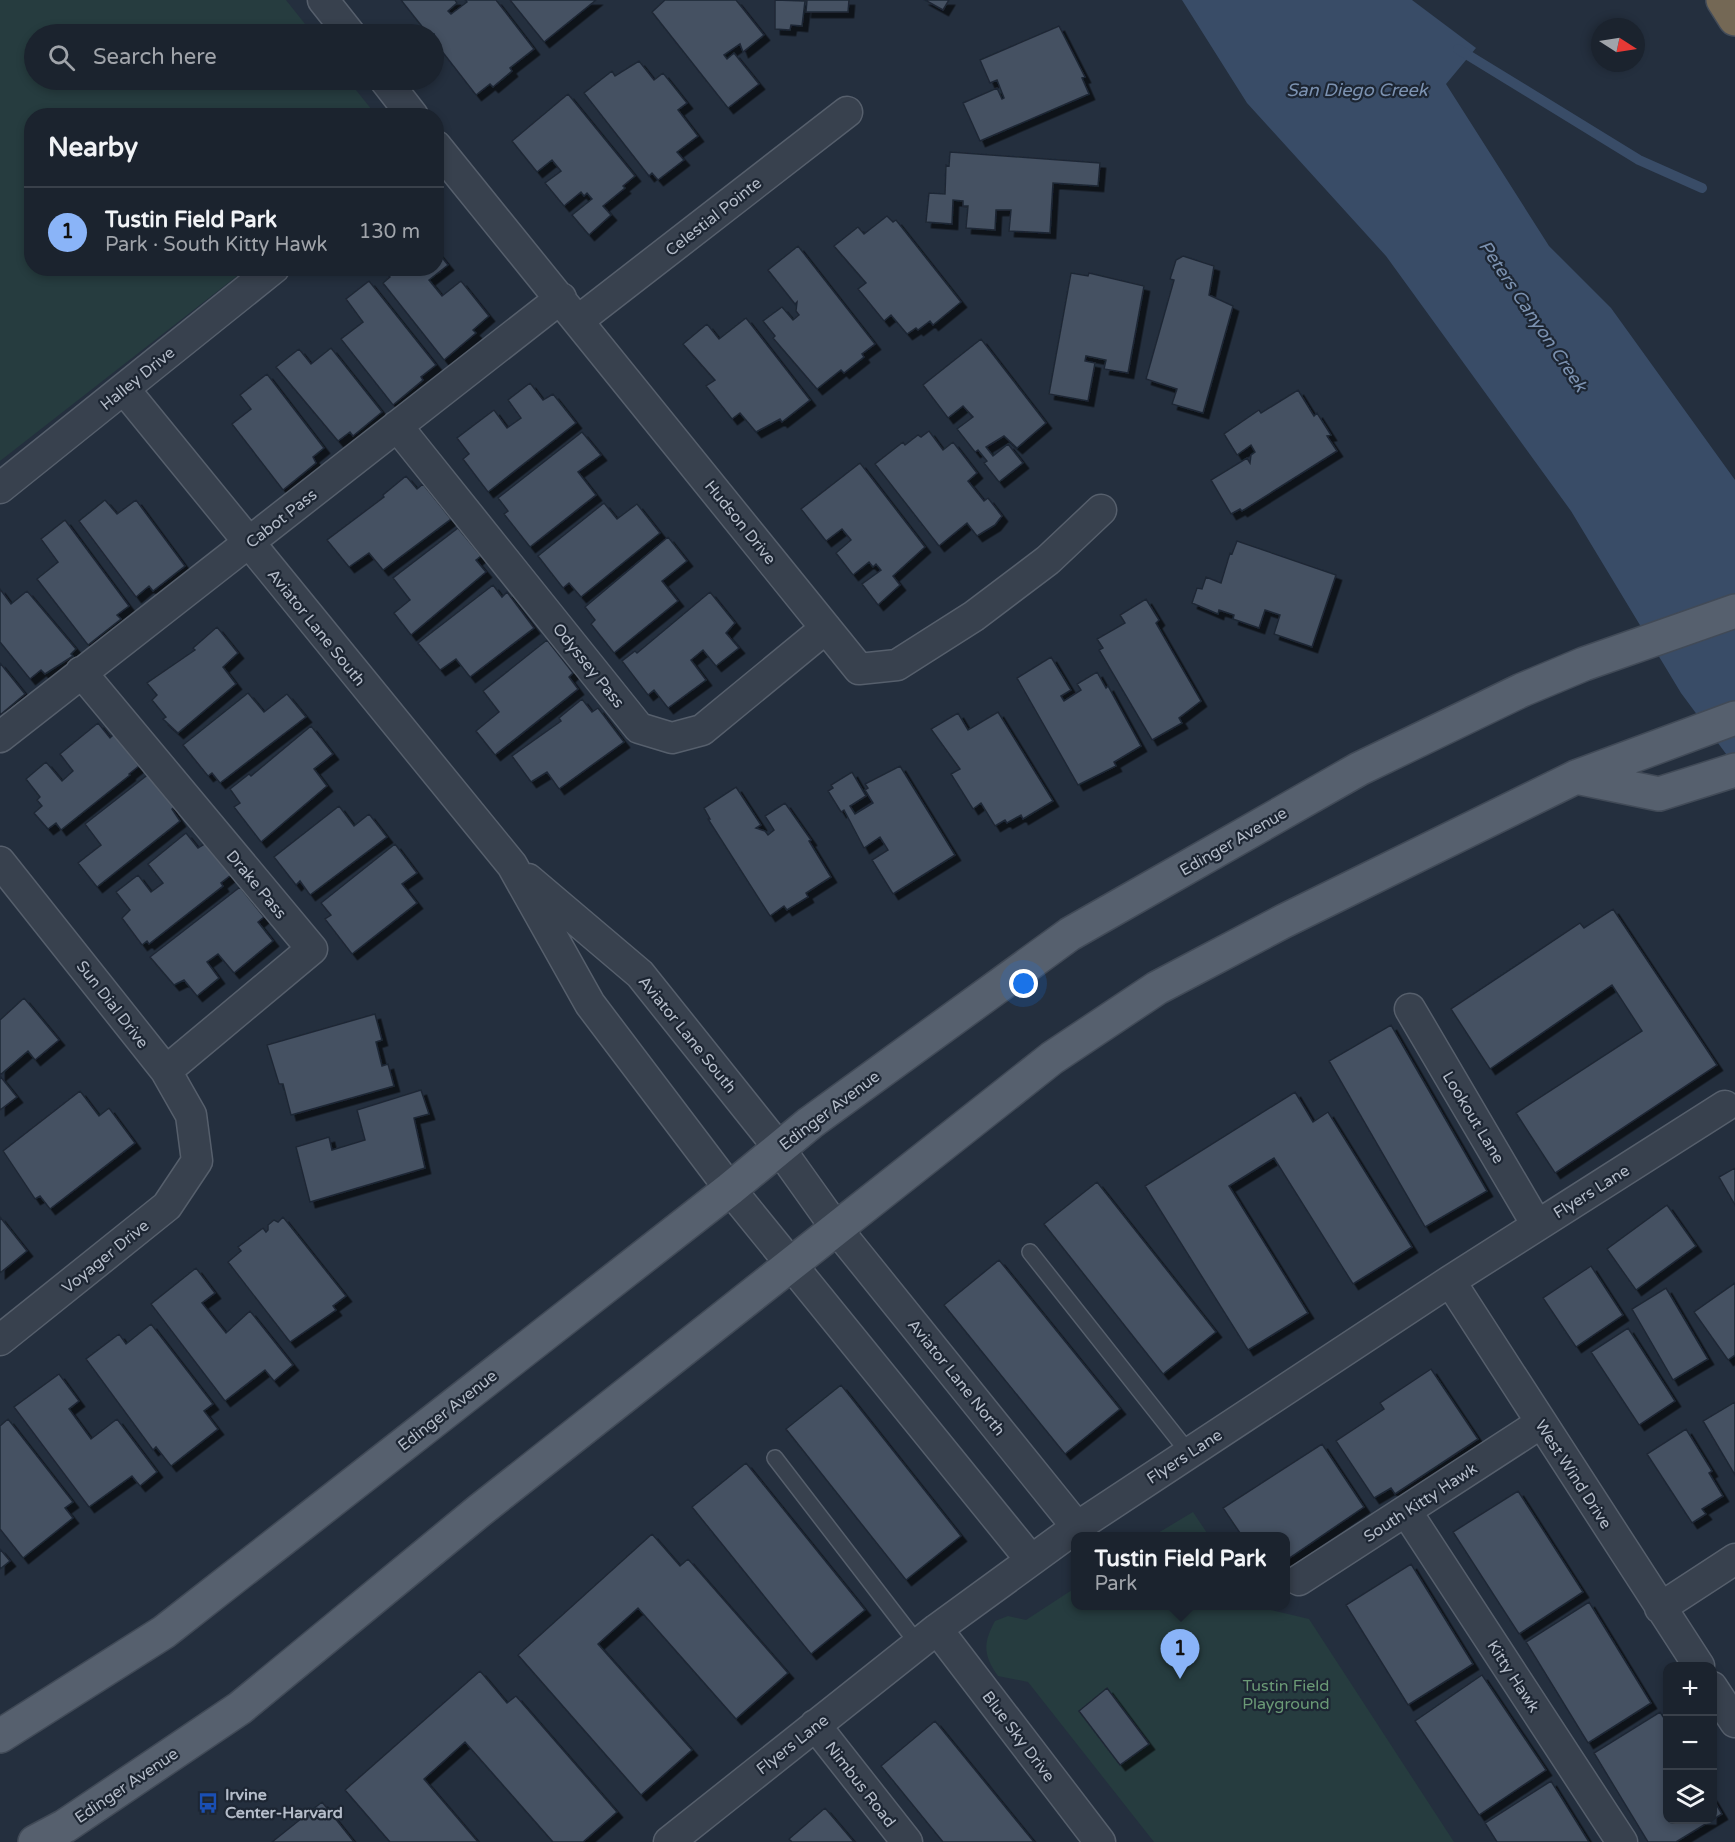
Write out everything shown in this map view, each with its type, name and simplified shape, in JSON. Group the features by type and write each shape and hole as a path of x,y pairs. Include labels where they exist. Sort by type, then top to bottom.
{"highway":[{"path":"1723,0 1735,19"}],"main road":[{"name":"Edinger Avenue","path":"0,1736 164,1632 730,1189 779,1148 1070,934 1359,769 1522,690 1584,664 1735,611"},
{"name":"Edinger Avenue","path":"35,1842 65,1826 240,1708 479,1511 1052,1058 1157,988 1284,921 1576,777 1735,718"},
{"path":"1576,777 1659,794 1735,770"}],"street":[{"path":"323,0 342,24"},
{"path":"393,90 407,108"},
{"name":"Celestial Pointe","path":"570,309 847,112"},
{"name":"Hudson Drive","path":"444,156 859,669 897,665 974,616 1048,560 1101,510"},
{"name":"Halley Drive","path":"0,488 264,276"},
{"name":"Cabot Pass","path":"0,737 397,426 570,309"},
{"name":"Aviator Lane South","path":"124,389 512,865 590,1004 730,1189 792,1263"},
{"name":"Odyssey Pass","path":"397,426 639,728 672,738 702,730 826,628"},
{"name":"Drake Pass","path":"81,672 312,949 166,1071"},
{"name":"Sun Dial Drive","path":"0,862 166,1071 191,1115 197,1161"},
{"name":"Aviator Lane South","path":"512,865 640,974 779,1148 836,1228"},
{"name":"Lookout Lane","path":"1410,1009 1537,1225"},
{"name":"Flyers Lane","path":"669,1842 928,1637 1077,1527 1450,1281 1725,1106"},
{"name":"Voyager Drive","path":"0,1340 167,1206 197,1161"},
{"name":"Aviator Lane North","path":"836,1228 1077,1527"},
{"path":"792,1263 1031,1560"},
{"name":"West Wind Drive","path":"1450,1281 1696,1662"},
{"name":"South Kitty Hawk","path":"1299,1580 1541,1423"},
{"name":"Kitty Hawk","path":"1407,1511 1622,1842"},
{"path":"1660,1608 1735,1559"},
{"name":"Blue Sky Drive","path":"928,1637 1100,1842"},
{"path":"1717,1693 1735,1722"},
{"name":"Nimbus Road","path":"815,1725 907,1842"}],"lane":[{"path":"1030,1252 1189,1453"},
{"path":"775,1458 928,1637"}],"green space":[{"path":"0,0 286,0 305,24 24,24 24,90 356,90 370,108 24,108 24,276 237,276 0,461"},
{"path":"1193,1512 1206,1532 1160,1532"},
{"name":"Tustin Field Playground","path":"1071,1591 1071,1610 1271,1610 1309,1619 1454,1842 1154,1842 1028,1682 998,1676 986,1649 988,1636 995,1621 1008,1616 1026,1620"}],"water":[{"name":"San Diego Creek","path":"1182,0 1412,0 1476,48 1446,84 1549,246 1611,308 1735,480 1735,766 1681,693 1571,511 1386,256 1247,103"}],"building":[{"path":"401,0 455,0 457,3 448,11 451,14 467,2 465,0 496,0 534,49 510,68 512,71 493,87 490,84 476,95 444,54 444,24 420,24"},
{"path":"510,0 596,0 544,42"},
{"path":"665,0 736,0 764,35 743,52 740,44 724,55 727,59 734,53 759,84 728,108 652,12"},
{"path":"775,0 805,1 802,26 791,25 790,30 775,29"},
{"path":"807,0 849,0 848,12 806,12"},
{"path":"925,0 949,0 943,10"},
{"path":"1059,26 1085,77 1082,78 1089,94 980,141 963,103 997,88 1002,99 1004,98 997,80 990,83 980,60"},
{"path":"639,61 654,80 663,73 687,103 678,110 698,136 677,152 684,160 658,180 652,173 649,176 584,93 612,71 615,76"},
{"path":"568,94 635,176 623,186 625,188 603,206 611,215 589,235 572,215 592,199 587,193 584,196 581,192 564,206 545,183 561,171 552,160 537,172 512,141"},
{"path":"950,152 1100,163 1098,186 1053,183 1050,233 1009,231 1011,210 996,210 995,230 966,228 968,206 963,206 963,201 953,200 952,224 926,222 929,193 945,194 946,165 949,166"},
{"path":"887,216 893,222 896,220 961,302 933,325 930,321 918,330 916,328 907,334 891,315 884,321 858,289 866,283 834,246 858,227 864,234"},
{"path":"798,246 875,344 862,354 864,357 844,373 841,370 817,389 773,338 775,336 763,321 782,307 793,320 799,315 796,311 797,302 795,304 768,270"},
{"path":"1183,256 1214,266 1209,295 1233,306 1203,413 1172,404 1177,389 1146,379 1174,280 1170,279 1176,260"},
{"path":"1071,273 1088,276 1089,273 1144,286 1128,373 1104,369 1106,360 1086,356 1085,361 1095,363 1088,401 1049,394"},
{"path":"434,276 429,280 442,296 461,281 489,316 473,330 476,333 444,360 383,283 390,277"},
{"path":"369,281 436,365 421,377 423,380 393,405 341,339 363,322 346,299"},
{"path":"746,318 810,400 782,422 780,419 756,432 740,413 732,419 706,386 715,380 683,344 707,324 719,339"},
{"path":"981,339 1046,423 1017,448 1004,436 986,447 993,456 1008,444 1023,463 999,482 984,463 987,461 978,450 975,452 957,429 973,417 963,406 948,418 923,385"},
{"path":"331,348 382,412 353,436 350,432 338,441 276,367 299,349 311,364"},
{"path":"267,374 324,448 313,457 316,463 283,490 232,424 251,409 240,395"},
{"path":"530,383 543,400 553,394 576,423 488,492 463,459 469,454 457,438 494,410 507,428 521,418 508,400"},
{"path":"1298,390 1314,416 1317,413 1331,435 1327,436 1337,451 1242,511 1240,509 1231,514 1211,480 1247,458 1250,463 1251,455 1255,452 1251,445 1237,455 1224,434 1259,410 1261,413"},
{"path":"929,431 943,450 953,442 977,473 968,481 984,501 988,498 1002,516 995,525 977,536 967,523 939,546 875,464 903,442 905,445 918,435 921,437"},
{"path":"582,432 601,455 578,472 596,495 530,547 504,514 508,511 498,498"},
{"path":"860,463 925,547 893,576 900,585 878,605 862,584 881,570 876,564 873,567 869,562 853,575 836,553 851,540 842,529 826,541 801,509"},
{"path":"406,476 417,489 423,484 451,519 383,570 369,553 349,567 327,540 384,497 383,495"},
{"path":"105,500 117,514 136,500 185,566 153,591 149,586 136,597 79,521"},
{"path":"604,503 617,519 637,504 660,533 581,597 569,583 563,588 538,556"},
{"path":"65,520 129,606 117,615 121,619 88,645 37,579 58,562 41,539"},
{"path":"458,528 481,556 476,560 486,572 411,635 394,613 410,600 393,578"},
{"path":"668,537 687,561 662,581 678,601 614,653 591,624 595,620 585,607"},
{"path":"1237,541 1336,575 1312,647 1274,634 1280,615 1265,610 1259,628 1233,619 1234,615 1219,610 1218,614 1192,603 1197,588 1202,589 1206,577 1221,583 1230,553 1232,554"},
{"path":"493,585 502,597 507,592 534,628 470,677 456,659 440,670 418,643"},
{"path":"0,589 11,604 27,591 76,649 71,654 73,656 45,674 41,670 30,679 0,642"},
{"path":"710,592 735,623 726,633 739,648 716,666 703,650 691,660 706,680 668,708 654,690 648,695 622,661 635,651 637,653"},
{"path":"1146,599 1159,620 1156,623 1201,701 1179,718 1182,723 1152,740 1099,650 1103,648 1097,639 1125,623 1120,615"},
{"path":"217,627 238,653 223,667 236,684 178,733 163,719 166,717 152,700 157,695 147,683 195,650 193,648"},
{"path":"547,640 573,673 569,677 578,689 495,755 476,731 499,712 483,691"},
{"path":"1051,657 1071,690 1061,696 1064,701 1081,690 1077,684 1097,672 1106,688 1108,686 1141,746 1114,762 1116,766 1078,785 1017,678"},
{"path":"0,663 25,694 0,715"},
{"path":"248,693 264,712 287,694 306,717 220,783 212,773 208,776 183,745"},
{"path":"582,699 592,712 598,708 624,742 559,789 547,772 531,782 512,756 561,721 559,718"},
{"path":"998,712 1053,801 1023,819 1021,815 1007,823 1005,820 995,826 981,803 973,809 951,774 960,769 931,729 958,713 968,730"},
{"path":"98,723 110,738 114,734 139,766 61,830 56,823 48,829 34,813 42,806 37,800 40,797 26,779 46,762 62,781 73,771 60,754"},
{"path":"311,726 333,754 314,769 327,786 261,842 234,807 240,803 230,789 249,774 251,776"},
{"path":"900,766 955,855 893,894 872,860 888,850 880,837 864,848 844,810 841,812 828,791 833,788 831,785 852,772 866,796 850,806 855,814 873,803 865,790 868,788 865,784"},
{"path":"150,773 175,806 172,809 180,821 97,887 78,863 101,845 85,824"},
{"path":"736,787 761,825 756,828 765,831 768,835 774,830 765,816 785,803 811,840 809,841 831,877 806,893 808,897 787,910 784,906 770,916 708,819 710,819 704,808"},
{"path":"339,806 354,826 369,814 387,837 310,895 300,881 296,885 274,857"},
{"path":"186,833 198,848 206,843 231,875 221,883 223,886 149,944 147,941 142,945 122,918 130,910 116,892 138,875 151,892 163,883 148,864"},
{"path":"395,844 417,873 402,884 417,903 352,954 325,919 331,915 321,903"},
{"path":"240,887 264,917 258,922 273,941 234,973 218,954 207,962 219,978 197,996 184,980 174,985 150,957"},
{"path":"1613,909 1717,1065 1555,1173 1516,1113 1642,1031 1612,985 1490,1069 1451,1009 1580,923 1584,928"},
{"path":"24,998 59,1040 35,1060 28,1051 0,1075 0,1020"},
{"path":"375,1014 382,1040 376,1042 382,1066 388,1064 394,1086 291,1115 283,1084 279,1084 267,1045"},
{"path":"1391,1025 1487,1191 1425,1227 1329,1061"},
{"path":"0,1076 17,1097 0,1110"},
{"path":"421,1090 429,1114 414,1118 425,1168 310,1202 296,1147 329,1137 332,1150 365,1140 357,1110"},
{"path":"80,1091 99,1116 109,1108 135,1143 50,1209 40,1196 35,1199 3,1151"},
{"path":"1295,1092 1313,1122 1328,1112 1412,1247 1353,1284 1274,1158 1229,1186 1308,1313 1248,1350 1145,1186"},
{"path":"1735,1168 1735,1205 1719,1177"},
{"path":"1097,1182 1216,1332 1163,1374 1044,1224"},
{"path":"1667,1205 1696,1246 1636,1290 1607,1249"},
{"path":"0,1217 27,1251 0,1273"},
{"path":"283,1217 346,1296 333,1306 336,1310 290,1342 228,1262 241,1251 238,1247 263,1228 266,1232 268,1225 274,1220 278,1222"},
{"path":"999,1260 1120,1409 1065,1454 944,1305"},
{"path":"1591,1266 1623,1315 1576,1347 1543,1298"},
{"path":"196,1268 215,1293 202,1303 226,1333 250,1311 293,1365 274,1381 265,1370 225,1401 151,1304"},
{"path":"1735,1283 1735,1355 1728,1360 1694,1312"},
{"path":"1666,1288 1708,1359 1673,1380 1632,1309"},
{"path":"151,1324 213,1404 204,1411 218,1429 171,1466 156,1447 153,1450 86,1359 119,1334 126,1344"},
{"path":"1628,1328 1675,1401 1639,1425 1591,1352"},
{"path":"1431,1369 1478,1439 1395,1494 1391,1488 1374,1498 1336,1441 1384,1409 1380,1403"},
{"path":"59,1374 79,1401 69,1409 91,1439 117,1419 157,1472 140,1486 132,1476 89,1507 14,1407"},
{"path":"841,1385 961,1536 906,1580 786,1429"},
{"path":"1735,1402 1735,1475 1703,1421"},
{"path":"8,1419 73,1502 65,1508 73,1518 23,1558 0,1529 0,1426"},
{"path":"1686,1429 1712,1471 1709,1473 1723,1496 1702,1509 1706,1514 1692,1523 1647,1454"},
{"path":"1322,1444 1364,1507 1290,1558 1290,1532 1239,1532 1223,1508"},
{"path":"746,1463 865,1610 811,1654 692,1507"},
{"path":"1518,1491 1583,1592 1519,1634 1453,1532"},
{"path":"652,1534 680,1566 688,1559 788,1673 736,1719 638,1608 598,1644 692,1750 641,1795 518,1655"},
{"path":"0,1549 10,1561 0,1569"},
{"path":"1411,1564 1473,1664 1408,1705 1346,1605"},
{"path":"1589,1602 1651,1703 1588,1743 1526,1642"},
{"path":"480,1671 507,1703 516,1696 617,1812 583,1842 553,1842 465,1742 424,1779 478,1842 390,1842 345,1790"},
{"path":"1482,1675 1546,1770 1479,1815 1415,1721"},
{"path":"1107,1688 1149,1744 1120,1765 1079,1711"},
{"path":"1660,1712 1663,1716 1663,1824 1706,1824 1676,1842 1648,1842 1594,1753"},
{"path":"935,1721 1034,1842 943,1842 881,1766"},
{"path":"1551,1781 1589,1842 1497,1842 1485,1823"},
{"path":"322,1802 354,1842 272,1842"},
{"path":"1717,1806 1722,1814 1717,1817"},
{"path":"825,1808 854,1842 792,1842 789,1839"}],"waterway":[{"path":"1458,49 1639,160 1702,188"}],"place":[{"name":"Tustin Field Park","path":"1180,1679"},
{"name":"Irvine Center-Harvard","path":"208,1803"}],"water label":[{"name":"Peters Canyon Creek","path":"1533,316"}]}
